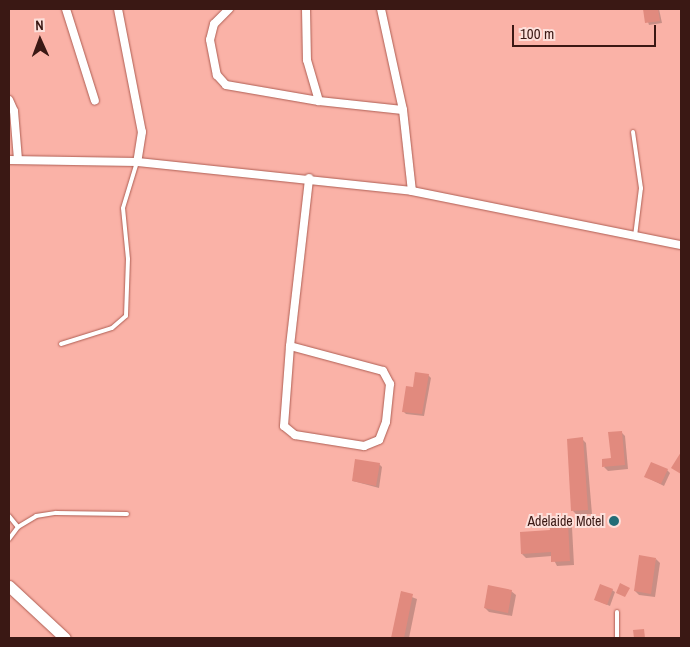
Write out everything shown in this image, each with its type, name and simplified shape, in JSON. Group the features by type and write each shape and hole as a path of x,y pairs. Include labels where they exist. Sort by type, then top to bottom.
{"street":[{"path":"66,9 95,101"},
{"path":"118,9 142,132 137,162"},
{"path":"229,9 214,24 210,40 217,75 226,85 240,90 403,110"},
{"path":"306,9 307,60 319,101"},
{"path":"381,9 403,110 412,191"},
{"path":"9,100 17,135 18,160"},
{"path":"9,160 137,162 308,178 412,191 681,244"},
{"path":"290,346 383,371 390,384 386,422 379,440 364,446 289,432 282,419 308,178"},
{"path":"9,586 65,638"}],"lane":[{"path":"633,132 641,188 635,236"},
{"path":"61,344 112,328 126,316 128,258 123,208 137,162"},
{"path":"9,539 18,527 36,516 56,513 127,514"},
{"path":"9,516 18,527"},
{"path":"617,612 617,638"}],"building":[{"path":"643,9 658,9 660,21 645,23"},
{"path":"415,372 429,374 422,414 402,412 406,386 413,387"},
{"path":"622,431 625,465 602,467 602,459 611,458 608,432"},
{"path":"583,437 588,510 571,511 567,439"},
{"path":"681,452 681,474 671,468"},
{"path":"355,459 380,463 376,486 352,481"},
{"path":"651,462 668,469 661,484 644,477"},
{"path":"568,522 570,561 551,562 551,552 521,554 520,532 550,530 549,523"},
{"path":"639,555 656,558 651,594 634,591"},
{"path":"620,583 630,588 625,597 616,593"},
{"path":"600,584 613,589 607,605 594,600"},
{"path":"488,585 512,590 508,613 484,608"},
{"path":"401,591 413,594 404,638 391,638"},
{"path":"644,629 645,638 634,638 633,630"}],"place":[{"name":"Adelaide Motel","path":"614,521"}]}
